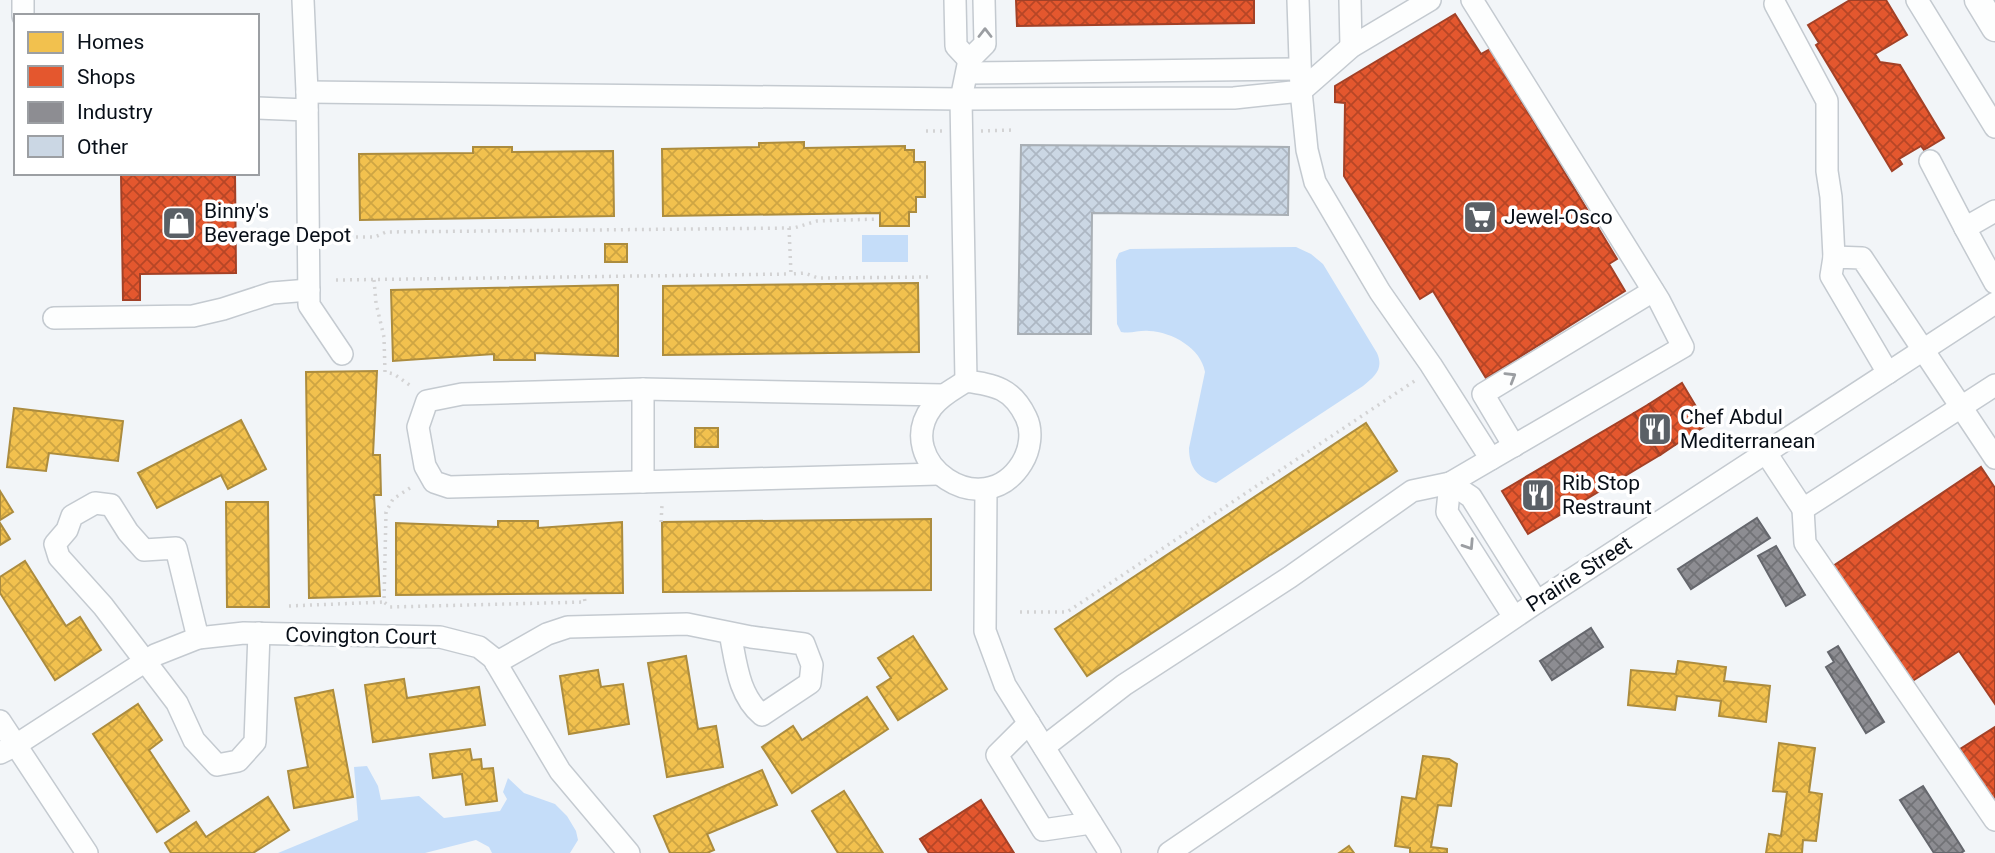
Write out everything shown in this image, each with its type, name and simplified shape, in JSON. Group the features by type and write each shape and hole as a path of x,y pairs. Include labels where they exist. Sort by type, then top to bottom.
{"main road":[{"path":"1978,0 1995,28"}],"street":[{"path":"303,0 309,305 342,355"},
{"path":"955,0 956,46 968,66"},
{"path":"966,381 961,99 968,66 985,44 984,0"},
{"path":"1298,0 1301,91 1307,150 1315,182 1380,292 1432,366 1491,459"},
{"path":"1350,0 1352,47"},
{"path":"259,108 307,101 1234,97 1301,91 1352,47 1408,6 1430,0"},
{"path":"1044,747 1125,685 1290,577 1412,491 1450,483 1683,347 1653,291 1472,0"},
{"path":"1917,0 1995,127"},
{"path":"1776,1 1827,101 1827,171 1834,257 1831,276 1888,373"},
{"path":"968,66 1300,69"},
{"path":"1930,161 1995,283"},
{"path":"1965,228 1995,211"},
{"path":"1834,257 1863,258 1994,455"},
{"path":"54,318 193,316 272,293 309,290"},
{"path":"1514,446 1483,394 1653,291"},
{"name":"Prairie Street","path":"1169,853 1514,617 1995,303"},
{"path":"966,381 993,385 1008,393 1021,406 1028,422 1030,439 1026,457 1017,472 1003,483 986,489 969,489 952,484 938,474 928,459 923,442 924,424 931,408 943,395 966,381"},
{"path":"1802,509 1995,385"},
{"path":"938,474 449,487 434,482 425,467 418,427 427,401 462,394 643,389 943,395"},
{"path":"643,389 643,482"},
{"path":"1766,453 1802,509 1805,543 1995,820"},
{"path":"1450,483 1471,497 1537,602"},
{"path":"1450,483 1447,512 1514,617"},
{"path":"986,489 985,631 1005,685 1110,853"},
{"path":"198,638 176,548 145,550 128,532 111,505 95,503 72,516 67,530 55,544 59,557 103,606 177,703 194,740 217,765 238,761 255,742 259,633"},
{"path":"496,663 547,634 568,627 687,624 804,644 812,665 810,684 762,715 750,706 742,688 730,633"},
{"name":"Covington Court","path":"8,749 145,662 198,638 259,633 440,636 479,647 496,663 560,771 629,853"},
{"path":"0,721 8,749 87,853"},
{"path":"1029,723 997,755 1036,820 1043,830 1091,823"}],"path":[{"path":"335,237 375,237 386,232 789,228 817,221 878,219"},
{"path":"789,228 791,274"},
{"path":"336,280 804,273 818,278 929,277"},
{"path":"374,279 376,303 384,337 385,372 394,374 411,386"},
{"path":"1020,612 1067,612 1418,379"},
{"path":"384,602 386,512 393,499 410,488"},
{"path":"662,505 662,522"},
{"path":"289,606 384,602 390,607 411,607 585,602 584,595"}],"water":[{"path":"862,235 908,235 908,262 862,262"},
{"path":"1296,247 1323,264 1377,353 1379,368 1363,386 1216,483 1210,481 1196,471 1189,455 1205,372 1202,363 1192,349 1167,334 1149,331 1121,332 1117,324 1116,260 1119,253 1130,249"},
{"path":"367,766 378,786 381,800 419,796 444,818 500,811 507,799 503,792 508,778 524,793 555,804 567,816 578,840 570,853 492,853 489,847 476,840 425,853 278,853 358,820 354,767"}],"building: Homes":[{"path":"804,142 804,148 905,146 905,150 914,150 914,162 925,162 925,197 916,197 916,212 909,212 909,226 880,226 880,213 663,216 662,149 759,147 759,143"},
{"path":"473,147 512,147 512,152 613,151 614,216 360,220 359,154 473,153"},
{"path":"605,244 627,244 627,262 605,262"},
{"path":"918,283 919,352 663,355 663,286"},
{"path":"618,285 618,356 535,353 535,360 494,360 494,354 393,361 391,290"},
{"path":"377,371 373,455 380,455 381,495 374,495 380,596 309,598 306,372"},
{"path":"14,408 123,421 118,461 49,453 46,471 7,467"},
{"path":"241,420 266,469 228,489 221,475 157,508 138,473"},
{"path":"1366,423 1397,471 1087,676 1055,629"},
{"path":"695,428 718,428 718,447 695,447"},
{"path":"0,491 13,512 0,520"},
{"path":"226,502 268,502 269,607 227,607"},
{"path":"931,519 931,590 663,592 662,522"},
{"path":"498,521 538,521 538,528 622,522 623,593 396,595 396,523 498,527"},
{"path":"0,523 10,539 0,545"},
{"path":"25,561 66,626 80,617 101,650 55,680 0,593 0,577"},
{"path":"913,636 947,689 898,720 877,687 891,678 878,658"},
{"path":"686,656 698,729 716,726 723,767 667,777 648,663"},
{"path":"1678,661 1726,667 1724,681 1770,686 1766,722 1719,716 1721,701 1677,696 1675,710 1628,705 1631,670 1676,674"},
{"path":"598,670 601,687 623,684 629,724 569,734 560,676"},
{"path":"404,679 407,698 479,687 485,725 373,742 365,685"},
{"path":"333,690 353,797 294,808 288,771 308,767 295,698"},
{"path":"867,697 888,729 792,793 762,747 793,726 802,740"},
{"path":"138,704 162,740 149,750 189,811 157,832 93,734"},
{"path":"1779,743 1815,748 1809,792 1822,794 1816,841 1803,840 1802,853 1766,853 1769,834 1781,836 1787,792 1773,791"},
{"path":"470,749 472,760 481,759 482,769 493,768 497,801 466,805 462,774 433,778 430,754"},
{"path":"1423,756 1449,759 1457,764 1451,806 1438,805 1431,847 1447,849 1447,853 1410,853 1410,848 1395,846 1402,797 1416,799"},
{"path":"762,770 777,805 707,834 714,850 707,853 670,853 654,816"},
{"path":"844,791 883,853 838,853 812,811"},
{"path":"268,797 289,830 253,853 171,853 165,843 196,822 206,837"},
{"path":"1349,846 1354,853 1339,853"}],"building: Shops":[{"path":"1016,0 1254,0 1254,23 1017,26"},
{"path":"1850,0 1886,0 1907,35 1875,54 1880,62 1900,65 1944,138 1924,150 1921,146 1899,159 1902,164 1892,171 1816,45 1819,43 1808,25"},
{"name":"Jewel-Osco","path":"1455,14 1481,54 1490,49 1617,259 1609,264 1625,291 1486,378 1433,291 1420,299 1344,176 1345,103 1335,102 1335,86"},
{"name":"Binny's Beverage Depot","path":"121,175 235,175 236,273 140,274 140,300 123,300"},
{"path":"1682,383 1707,425 1675,445 1649,404"},
{"name":"Chef Abdul Mediterranean","path":"1649,404 1675,445 1660,455 1634,413"},
{"path":"1634,413 1660,455 1528,534 1502,491"},
{"path":"1981,467 1995,488 1995,704 1959,651 1911,682 1833,566"},
{"path":"1995,727 1995,803 1960,749"},
{"path":"981,800 1014,853 929,853 920,839"}],"building: Industry":[{"path":"1757,518 1770,538 1691,589 1678,569"},
{"path":"1776,546 1805,595 1786,606 1758,556"},
{"path":"1591,628 1603,647 1552,680 1540,661"},
{"path":"1838,646 1884,722 1866,733 1826,667 1834,662 1828,652"},
{"path":"1923,786 1964,851 1961,853 1934,853 1900,800"}],"building: Other":[{"path":"1021,145 1289,147 1288,215 1092,213 1091,334 1018,334"}],"place":[{"name":"Jewel-Osco","path":"1480,217"},
{"name":"Binny's Beverage Depot","path":"179,223"},
{"name":"Chef Abdul Mediterranean","path":"1655,429"},
{"name":"Rib Stop Restraunt","path":"1538,495"}]}
